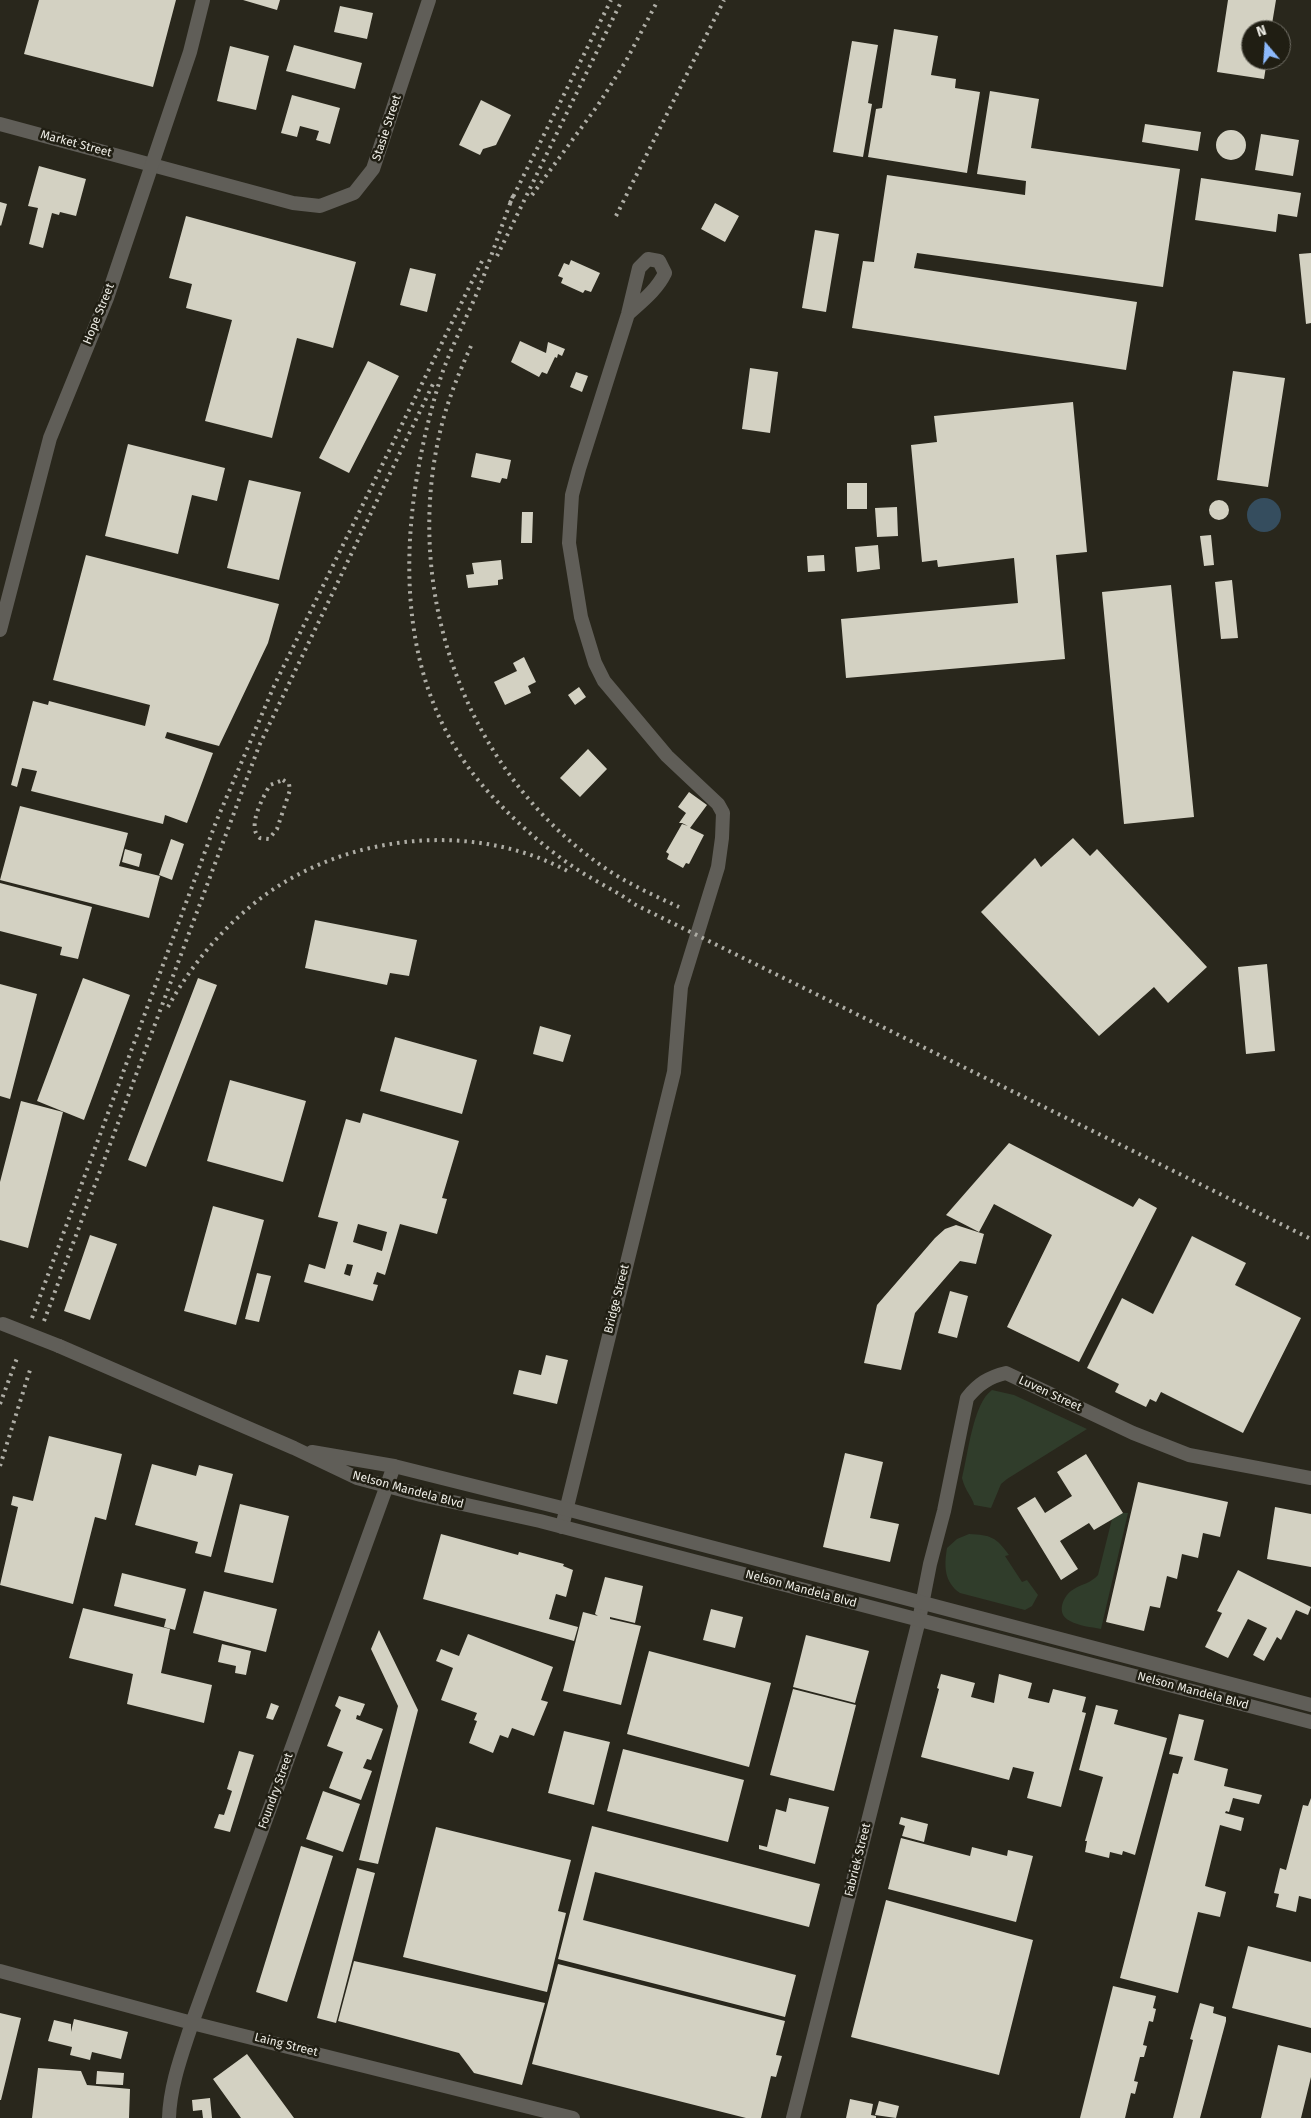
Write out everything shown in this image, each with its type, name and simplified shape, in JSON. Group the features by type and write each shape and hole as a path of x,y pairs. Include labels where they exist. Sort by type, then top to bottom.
{"street":[{"name":"Hope Street","path":"0,630 50,438 107,298 190,52 204,0"},
{"name":"Stasie Street","path":"151,164 293,203 320,206 354,193 373,169 429,0"},
{"name":"Market Street","path":"0,124 151,164"},
{"name":"Bridge Street","path":"562,1527 674,1072 681,987 718,867 724,826 723,814 712,797 667,756 604,681 595,663 581,617 569,543 572,495 628,314"},
{"name":"Nelson Mandela Blvd","path":"0,1323 59,1346 294,1448 356,1478 387,1487 562,1527 1311,1722"},
{"name":"Luven Street","path":"923,1603 930,1564 944,1511 968,1398 977,1386 993,1376 1006,1374 1032,1384 1133,1433 1189,1455 1311,1478"},
{"name":"Nelson Mandela Blvd","path":"294,1448 394,1466 566,1509 1311,1706"},
{"name":"Foundry Street","path":"169,2118 170,2099 176,2072 192,2023 394,1466"},
{"name":"Fabriek Street","path":"793,2118 923,1603"},
{"name":"Laing Street","path":"0,1971 192,2023 573,2118"}],"green space":[{"path":"992,1390 1014,1395 1087,1429 1007,1479 1001,1484 991,1508 974,1505 962,1478 976,1417 980,1406"},
{"path":"1123,1513 1128,1513 1101,1629 1074,1623 1065,1618 1063,1614 1062,1605 1064,1600 1070,1592 1098,1575 1112,1519"},
{"path":"969,1534 988,1536 1000,1544 1009,1555 1005,1556 1022,1582 1027,1580 1038,1595 1032,1606 1025,1610 960,1593 955,1589 946,1573 947,1548 957,1539"}],"water":[{"path":"1264,498 1271,499 1276,503 1280,508 1280,522 1276,527 1271,531 1264,532 1257,531 1252,527 1248,522 1247,515 1248,508 1252,503 1257,499"}],"building":[{"path":"39,0 176,0 153,87 24,54"},
{"path":"243,0 280,0 277,10"},
{"path":"1228,0 1276,0 1273,20 1241,20 1241,70 1265,70 1264,79 1217,72"},
{"path":"340,6 373,13 367,39 334,32"},
{"path":"894,29 938,36 931,75 956,79 955,88 980,92 967,173 868,157 876,109 882,108"},
{"path":"852,41 878,45 868,103 872,104 863,157 833,152"},
{"path":"294,45 362,63 355,89 286,71"},
{"path":"230,46 269,56 256,110 217,101"},
{"path":"990,91 1039,99 1031,148 1180,169 1163,287 917,253 914,268 1137,302 1126,370 852,328 863,261 874,262 887,175 1025,195 1026,181 977,174"},
{"path":"292,95 340,108 330,144 316,140 319,131 300,126 297,137 281,133"},
{"path":"481,100 511,115 496,145 483,149 480,155 459,145"},
{"path":"1145,124 1201,132 1198,151 1142,142"},
{"path":"1231,130 1242,134 1246,145 1242,156 1231,160 1220,156 1216,145 1220,134"},
{"path":"1261,134 1299,140 1293,176 1255,170"},
{"path":"39,166 86,179 76,216 60,212 59,215 52,213 43,248 29,244 38,208 28,206"},
{"path":"1201,178 1301,193 1297,217 1278,214 1276,232 1195,220"},
{"path":"0,202 7,204 1,226 0,225"},
{"path":"715,203 739,216 725,242 701,229"},
{"path":"186,216 356,262 333,348 297,338 272,438 205,421 232,320 186,308 192,284 169,278"},
{"path":"815,230 839,234 826,312 802,308"},
{"path":"1311,253 1311,323 1306,324 1299,254"},
{"path":"571,260 600,273 591,292 585,290 583,293 561,283 563,278 558,276 564,263 569,265"},
{"path":"410,268 436,274 427,312 400,305"},
{"path":"520,341 546,353 548,342 565,349 562,356 558,354 557,358 555,357 547,374 542,372 539,377 511,362"},
{"path":"368,361 399,376 349,473 319,458"},
{"path":"750,368 778,372 770,433 742,429"},
{"path":"1233,371 1285,378 1268,487 1217,480"},
{"path":"576,372 588,376 582,392 570,387"},
{"path":"1073,402 1087,552 1056,555 1065,659 846,678 841,619 1018,603 1014,558 938,567 937,560 922,562 911,445 937,442 934,416"},
{"path":"128,444 225,468 217,501 192,495 178,554 105,536"},
{"path":"476,453 511,460 507,479 502,478 500,483 471,477"},
{"path":"249,480 301,492 279,580 227,568"},
{"path":"847,483 867,483 867,509 847,509"},
{"path":"1219,500 1226,503 1229,510 1226,517 1219,520 1212,517 1209,510 1212,503"},
{"path":"897,507 898,536 877,537 875,508"},
{"path":"522,512 533,512 532,543 521,543"},
{"path":"1211,535 1214,565 1204,566 1200,536"},
{"path":"878,545 880,569 857,572 855,547"},
{"path":"86,555 279,604 268,643 219,746 167,732 165,738 213,753 187,823 165,815 163,824 31,791 37,771 22,768 17,787 11,785 33,701 48,705 49,701 145,726 150,705 53,680"},
{"path":"824,555 825,571 808,572 807,556"},
{"path":"501,560 503,579 498,580 498,585 468,588 466,575 474,574 472,563"},
{"path":"1232,580 1238,638 1221,639 1215,582"},
{"path":"1171,585 1194,817 1124,824 1102,592"},
{"path":"524,657 536,682 528,686 531,693 505,705 494,682 517,671 513,663"},
{"path":"579,687 586,697 575,705 568,695"},
{"path":"588,749 607,769 580,797 560,778"},
{"path":"689,792 707,805 690,828 704,835 689,864 686,863 683,868 667,859 669,854 666,852 682,824 688,826 682,823 679,823 686,813 678,807"},
{"path":"20,806 128,833 119,866 160,876 149,918 0,880"},
{"path":"1073,838 1090,856 1097,849 1207,967 1168,1003 1154,987 1099,1036 981,912 1035,858 1041,867"},
{"path":"171,839 184,844 172,880 159,875"},
{"path":"125,849 142,854 139,867 122,862"},
{"path":"0,883 92,907 78,959 60,955 62,947 0,931"},
{"path":"315,920 417,940 409,976 390,973 387,985 305,968"},
{"path":"1267,964 1275,1051 1246,1054 1238,967"},
{"path":"83,978 130,995 84,1120 37,1101"},
{"path":"198,978 217,985 146,1167 128,1160"},
{"path":"0,984 37,994 10,1099 0,1096"},
{"path":"540,1026 571,1035 563,1062 533,1054"},
{"path":"395,1037 477,1060 462,1114 380,1091"},
{"path":"230,1080 306,1101 283,1182 207,1161"},
{"path":"21,1101 63,1112 28,1248 0,1240 0,1182"},
{"path":"363,1113 459,1141 442,1198 447,1199 437,1234 400,1224 385,1275 377,1272 373,1284 378,1285 373,1301 304,1282 309,1264 325,1269 338,1222 318,1217 346,1119 360,1123","holes":["358,1224 387,1232 382,1251 353,1242","347,1264 353,1265 350,1276 344,1274"]},
{"path":"1009,1143 1133,1207 1139,1198 1157,1208 1079,1362 1007,1327 1052,1235 994,1204 979,1232 946,1215"},
{"path":"213,1206 264,1220 236,1325 184,1311"},
{"path":"956,1225 984,1234 976,1264 960,1261 915,1313 901,1370 864,1363 877,1305 935,1238 945,1229"},
{"path":"90,1235 117,1244 90,1320 64,1311"},
{"path":"1192,1236 1246,1263 1235,1285 1301,1318 1243,1433 1161,1392 1156,1402 1150,1399 1146,1407 1115,1392 1119,1384 1087,1368 1122,1298 1153,1314"},
{"path":"257,1273 271,1276 259,1322 245,1319"},
{"path":"950,1291 968,1296 957,1338 938,1333"},
{"path":"546,1355 568,1360 557,1404 513,1394 519,1370 541,1375"},
{"path":"49,1436 122,1454 106,1520 95,1517 73,1604 0,1585 18,1507 11,1505 13,1496 33,1501"},
{"path":"845,1453 883,1462 870,1518 899,1524 890,1562 823,1547"},
{"path":"1086,1454 1123,1513 1094,1530 1089,1523 1060,1541 1078,1569 1061,1580 1017,1508 1035,1497 1045,1513 1072,1496 1057,1472"},
{"path":"152,1464 196,1476 199,1465 233,1474 211,1557 195,1553 198,1542 135,1525"},
{"path":"1138,1482 1228,1502 1220,1537 1203,1533 1198,1558 1182,1554 1177,1579 1167,1576 1160,1608 1150,1606 1144,1631 1106,1622"},
{"path":"240,1504 289,1516 273,1583 224,1572"},
{"path":"1275,1507 1311,1514 1311,1567 1267,1559"},
{"path":"441,1534 518,1555 519,1552 564,1564 563,1566 573,1570 566,1597 556,1594 549,1619 578,1627 574,1641 423,1599"},
{"path":"1238,1570 1311,1607 1308,1615 1296,1610 1281,1640 1277,1637 1264,1661 1253,1655 1267,1628 1248,1619 1228,1658 1205,1647 1222,1613 1217,1611"},
{"path":"122,1573 186,1589 175,1630 164,1627 166,1619 114,1606"},
{"path":"605,1577 643,1586 635,1623 610,1617 610,1619 641,1626 621,1705 563,1691 583,1612 598,1616 595,1614"},
{"path":"204,1591 277,1609 266,1652 193,1633"},
{"path":"83,1608 170,1629 161,1673 212,1685 204,1723 127,1704 133,1674 69,1658"},
{"path":"711,1609 743,1617 735,1648 703,1640"},
{"path":"379,1630 418,1710 378,1864 359,1860 398,1706 371,1649"},
{"path":"468,1634 553,1667 541,1700 548,1702 534,1736 512,1728 508,1738 500,1735 493,1753 469,1743 477,1721 474,1720 477,1713 441,1700 453,1668 436,1661 441,1649 459,1656"},
{"path":"806,1635 869,1651 855,1703 793,1687"},
{"path":"222,1644 251,1651 246,1675 235,1673 236,1666 218,1662"},
{"path":"649,1651 771,1683 749,1767 627,1734"},
{"path":"941,1674 975,1683 971,1697 994,1703 999,1674 1032,1683 1028,1698 1049,1703 1053,1689 1086,1697 1082,1712 1086,1713 1061,1807 1027,1798 1034,1772 1013,1767 1009,1780 921,1757 939,1689 937,1688"},
{"path":"793,1689 856,1705 834,1791 770,1775"},
{"path":"339,1696 365,1704 360,1716 357,1715 356,1719 383,1729 371,1760 367,1759 363,1768 372,1771 361,1800 329,1788 343,1752 327,1746 341,1710 335,1706"},
{"path":"271,1703 279,1706 273,1720 266,1718"},
{"path":"1096,1705 1118,1710 1114,1724 1167,1738 1135,1855 1123,1851 1122,1855 1110,1852 1109,1858 1085,1852 1087,1841 1085,1841 1103,1777 1079,1770"},
{"path":"1179,1714 1204,1720 1194,1760 1228,1769 1224,1786 1262,1795 1259,1804 1233,1798 1229,1812 1226,1811 1225,1813 1244,1818 1241,1831 1220,1825 1205,1886 1226,1892 1220,1917 1198,1912 1178,1993 1120,1978 1173,1773 1178,1774 1183,1757 1169,1754"},
{"path":"564,1731 610,1742 594,1805 548,1793"},
{"path":"623,1749 744,1780 728,1842 607,1811"},
{"path":"239,1751 254,1755 230,1832 214,1828 219,1814 224,1815 232,1791 227,1789"},
{"path":"323,1791 360,1804 343,1852 306,1839"},
{"path":"789,1798 829,1807 815,1864 759,1849 759,1845 767,1847 776,1809 786,1812"},
{"path":"1311,1798 1311,1899 1299,1896 1296,1912 1276,1907 1279,1894 1274,1893 1280,1868 1286,1870 1303,1805 1308,1806"},
{"path":"901,1817 928,1824 924,1842 902,1836 905,1826 899,1824"},
{"path":"592,1826 820,1884 809,1927 595,1872 583,1920 796,1975 785,2017 558,1959"},
{"path":"436,1827 571,1860 558,1911 566,1913 547,1992 403,1957"},
{"path":"901,1838 970,1856 972,1847 1007,1856 1008,1850 1033,1856 1016,1922 888,1889"},
{"path":"301,1846 333,1856 287,2002 256,1992"},
{"path":"357,1868 375,1873 336,2023 317,2018"},
{"path":"886,1900 1033,1940 999,2075 851,2037"},
{"path":"1248,1946 1311,1962 1311,2028 1232,2008"},
{"path":"354,1961 545,2003 522,2085 474,2073 459,2053 338,2021"},
{"path":"558,1964 785,2021 776,2055 782,2056 776,2077 771,2076 761,2118 746,2118 532,2064"},
{"path":"1113,1986 1156,1996 1153,2008 1156,2009 1153,2022 1149,2021 1143,2045 1147,2046 1144,2057 1140,2057 1134,2081 1138,2082 1135,2094 1131,2093 1125,2118 1080,2118"},
{"path":"1200,2003 1214,2007 1213,2013 1226,2017 1226,2021 1200,2118 1173,2118 1193,2040 1190,2039"},
{"path":"0,2013 21,2018 1,2100 0,2100"},
{"path":"74,2019 128,2032 121,2059 92,2052 90,2060 70,2055 72,2047 48,2041 54,2020 71,2024 71,2032"},
{"path":"1278,2045 1311,2053 1311,2077 1301,2118 1261,2118"},
{"path":"247,2054 294,2118 241,2118 213,2079"},
{"path":"38,2068 81,2071 87,2085 130,2089 129,2118 32,2118"},
{"path":"97,2071 124,2073 123,2085 96,2084"},
{"path":"210,2098 212,2118 203,2118 202,2110 193,2111 192,2100"},
{"path":"850,2099 873,2104 871,2115 876,2116 876,2118 846,2118"},
{"path":"879,2101 899,2106 896,2118 875,2115"}],"railway":[{"path":"510,203 611,0"},
{"path":"497,256 622,0"},
{"path":"532,195 598,105 626,61 658,0"},
{"path":"616,216 724,0"},
{"path":"513,196 479,288 439,383 425,434 416,486 410,539 410,592 416,644 430,694 452,742 483,786 504,809 552,852 634,904 1311,1239"},
{"path":"32,1318 216,822 274,686 482,261"},
{"path":"471,346 443,420 431,482 430,545 437,608 454,668 479,725 512,778 553,826 611,872 679,907"},
{"path":"44,1321 259,746 434,382"},
{"path":"283,780 289,784 290,790 277,829 269,839 260,838 256,833 255,827 260,804 270,785 283,780"},
{"path":"168,1007 187,976 209,948 247,909 295,876 332,859 372,848 413,841 454,840 495,845 534,856 571,873"},
{"path":"0,1404 17,1358"},
{"path":"0,1466 30,1370"}]}
